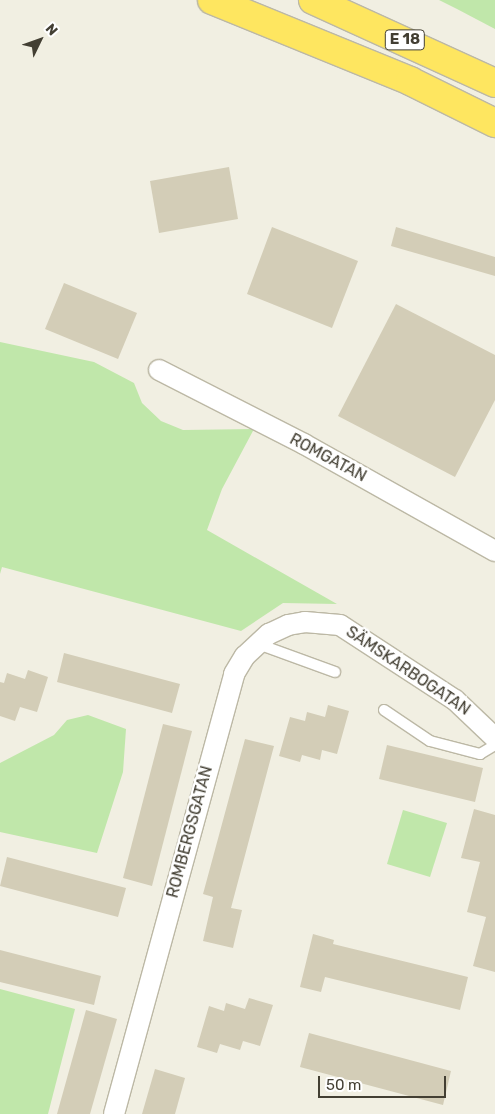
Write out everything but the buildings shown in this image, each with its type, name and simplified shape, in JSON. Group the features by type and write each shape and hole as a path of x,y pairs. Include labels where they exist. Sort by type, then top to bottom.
{"highway":[{"name":"E 18","path":"212,0 410,81 495,122"},
{"name":"E 18","path":"313,0 495,83"},
{"path":"410,81 495,140"}],"street":[{"name":"ROMGATAN","path":"159,370 312,448 495,551"},
{"name":"ROMBERGSGATAN","path":"114,1114 234,674 258,644 288,625 305,622 340,625"},
{"name":"SÄMSKARBOGATAN","path":"340,625 455,700 495,738"}],"lane":[{"path":"258,644 335,672"},
{"path":"384,710 430,741 480,754 495,745"}],"green space":[{"path":"439,0 495,0 495,29 457,9"},
{"path":"0,342 94,362 134,383 142,403 161,421 183,430 254,429 222,489 207,530 337,604 283,603 241,631 2,567 0,574"},
{"path":"88,715 126,729 123,772 97,853 0,832 0,763 54,735 67,720"},
{"path":"403,810 447,823 430,877 387,864"},
{"path":"0,989 75,1009 48,1114 0,1114"}]}
